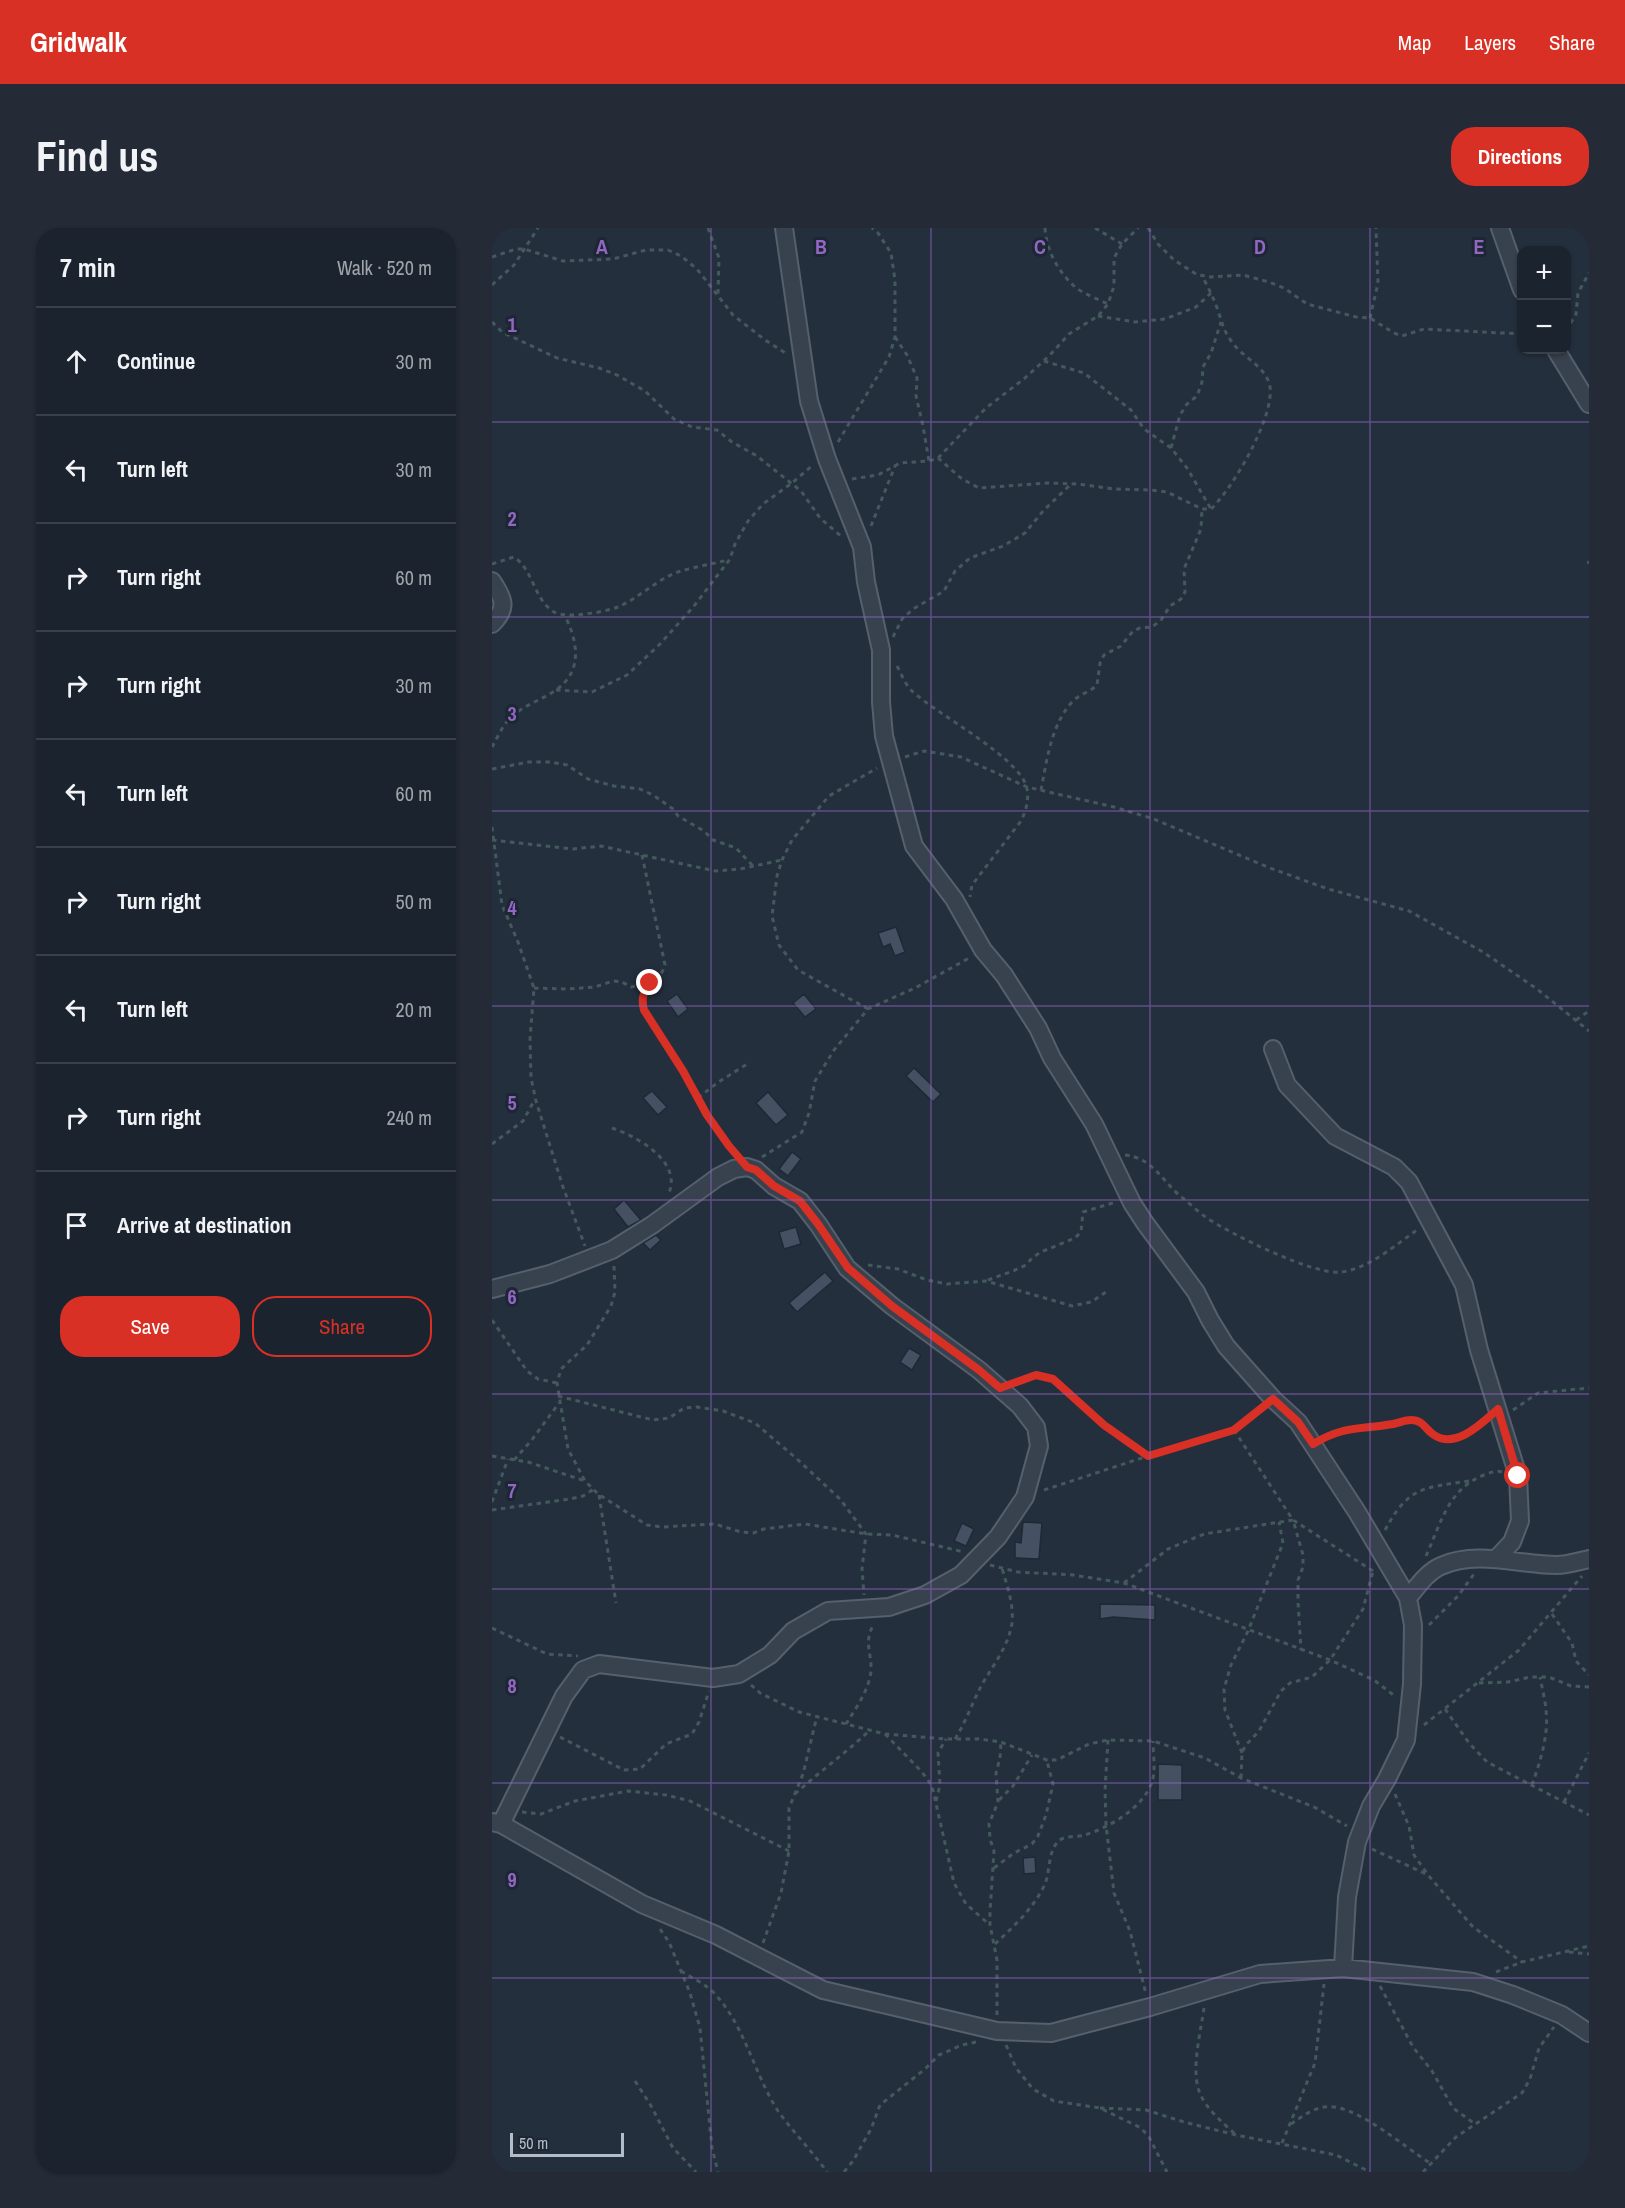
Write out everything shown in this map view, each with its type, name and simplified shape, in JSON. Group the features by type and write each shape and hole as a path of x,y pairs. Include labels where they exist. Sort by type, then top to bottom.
{"street":[{"path":"784,228 809,401 827,457 862,549 866,582 884,653 881,702 884,736 914,846 954,899 983,950 1004,975 1038,1028 1052,1058 1094,1124 1144,1223 1198,1296 1226,1346 1273,1399 1298,1422 1377,1544 1407,1598 1413,1625 1413,1649 1406,1740 1371,1806 1358,1838 1334,1968"},
{"path":"1500,228 1517,278"},
{"path":"1558,354 1589,404"},
{"path":"492,581 504,604 502,614 492,624"},
{"path":"1273,1049 1287,1085 1335,1136 1394,1167 1409,1182 1464,1285 1479,1350 1518,1476 1520,1521 1512,1542 1490,1559"},
{"path":"492,1289 550,1274 612,1250 666,1215 718,1177 734,1169 747,1167 756,1170 774,1186 800,1201 848,1268 892,1306 979,1370 1020,1406 1036,1427 1039,1446 1025,1497 998,1537 961,1575 925,1595 889,1607 828,1611 794,1631 770,1655 739,1674 713,1678 599,1664 583,1670 574,1679 564,1696 500,1819 642,1904 716,1935 824,1990 994,2034 1051,2033 1150,2007 1260,1974 1334,1968 1473,1982 1562,2015 1589,2033"},
{"path":"1407,1598 1431,1572 1441,1565 1465,1560 1490,1559 1586,1567"}],"path":[{"path":"492,285 514,265 538,228"},
{"path":"708,228 719,258 718,296"},
{"path":"556,690 592,692 627,675 660,644 694,606 730,559 735,544 748,521 763,504 827,457 889,357 894,337 895,280 891,254 878,233 872,228"},
{"path":"1046,228 1046,243 1057,266 1075,287 1108,304"},
{"path":"1095,228 1122,244"},
{"path":"836,482 878,475 895,466 913,461 929,461 938,458 986,408 1025,378 1069,334 1098,316 1108,304 1114,286 1114,258 1122,244 1138,228"},
{"path":"1148,228 1158,244 1174,260 1196,274 1209,277 1243,275 1284,288 1307,304 1356,317 1370,318 1402,336 1424,329 1517,334"},
{"path":"1370,318 1378,283 1376,228"},
{"path":"492,257 511,250 524,249 563,261 612,259 646,250 668,250 697,268 733,315 765,340 803,364"},
{"path":"1571,322 1576,314 1578,293 1589,273"},
{"path":"1202,276 1233,344 1267,378 1270,388 1260,430 1241,469 1211,509"},
{"path":"1098,316 1136,322 1165,319 1196,307 1210,293"},
{"path":"1171,448 1180,415 1187,404 1197,396 1202,382 1203,367 1211,353 1221,321"},
{"path":"492,322 502,332 557,358 599,368 617,375 645,391 674,419 692,426 717,430 732,442 757,456 801,490 829,527 862,549 895,466"},
{"path":"894,337 907,355 916,378 916,396 929,461"},
{"path":"1044,361 1084,373 1131,410 1143,429 1171,448 1187,468 1211,509"},
{"path":"938,458 962,479 979,488 1047,483 1167,492 1202,509 1211,509"},
{"path":"965,919 972,885 1027,810 1027,787 1016,770 999,754 909,688 894,661 884,653 902,619 913,609 944,591 955,571 970,558 1003,546 1025,533 1044,510 1071,484"},
{"path":"1041,790 1048,753 1060,719 1074,701 1097,686 1100,663 1104,655 1121,646 1134,631 1152,627 1161,621 1170,606 1181,599 1185,592 1184,569 1201,529 1202,509"},
{"path":"492,564 514,557 522,562 535,588 550,609 565,616 618,607 647,588 677,573 730,559"},
{"path":"492,747 507,721 526,705 556,690 572,674 577,658 573,633 565,616"},
{"path":"868,1009 798,970 779,945 772,916 777,876 792,840 830,796 891,761 924,752 961,757 1027,787 1114,807 1154,819 1270,868 1328,889 1409,911 1483,952 1537,988 1589,1031"},
{"path":"492,769 530,762 550,762 567,765 588,779 614,786 640,789 653,795 673,809 678,816 704,831 713,840 736,848 753,866"},
{"path":"492,827 502,905 534,988 530,1040 531,1078 563,1187 590,1259"},
{"path":"493,841 573,849 602,846 715,871 740,869 782,860"},
{"path":"642,855 665,965 663,974 650,983 643,992 644,1010 729,1146 747,1167 802,1132 809,1113 815,1081 834,1050 868,1009 915,988 983,950"},
{"path":"534,988 595,987 612,981 621,982 630,987 650,983"},
{"path":"1576,1020 1589,1011"},
{"path":"698,1098 747,1064"},
{"path":"492,1144 523,1121 536,1098"},
{"path":"612,1128 643,1142 661,1159 670,1173 672,1188 667,1199 666,1215"},
{"path":"1109,1153 1133,1156 1158,1171 1176,1193 1208,1218 1308,1267 1340,1272 1372,1262 1430,1220"},
{"path":"843,1261 898,1269 927,1280 947,1284 986,1281 1026,1265 1041,1252 1075,1238 1081,1232 1083,1212 1115,1202 1132,1203"},
{"path":"612,1250 615,1284 611,1306 588,1345 561,1369 557,1383 558,1396 568,1449 585,1481 598,1494 647,1525 662,1527 715,1524 753,1533 805,1524 866,1534 892,1535 1018,1572 1073,1575 1125,1583 1330,1660 1374,1680 1410,1708"},
{"path":"986,1281 1072,1306 1091,1302 1109,1290"},
{"path":"492,1320 527,1371 538,1379 557,1383"},
{"path":"1000,1388 1036,1375 1053,1379 1104,1425 1148,1456"},
{"path":"1503,1425 1514,1409 1538,1393 1589,1388"},
{"path":"558,1396 653,1420 669,1418 684,1408 697,1407 723,1411 755,1423 840,1499 866,1534 866,1554 862,1569 866,1608"},
{"path":"1025,1497 1234,1430 1273,1399"},
{"path":"514,1460 560,1403"},
{"path":"1313,1444 1331,1433 1410,1420 1421,1422 1434,1436 1446,1438 1469,1434 1498,1409"},
{"path":"1234,1430 1293,1520 1303,1555 1303,1568 1298,1580 1301,1650"},
{"path":"492,1456 528,1462 585,1481"},
{"path":"492,1502 508,1459"},
{"path":"1377,1544 1397,1507 1420,1489 1471,1481 1497,1470 1518,1476"},
{"path":"1422,1582 1426,1555 1452,1498 1471,1481"},
{"path":"492,1510 570,1499 583,1496 594,1489"},
{"path":"598,1494 616,1603"},
{"path":"1125,1583 1168,1549 1204,1534 1293,1520 1373,1571 1363,1609 1330,1660 1312,1677 1290,1683 1281,1691 1259,1731 1245,1746 1242,1753 1241,1778"},
{"path":"1242,1753 1225,1710 1224,1689 1231,1665 1248,1631 1283,1543 1279,1522"},
{"path":"1413,1649 1432,1620 1458,1596 1490,1559"},
{"path":"1406,1740 1519,1650 1552,1613 1586,1567"},
{"path":"955,1739 969,1716 983,1683 1001,1655 1012,1624 1011,1601 1002,1568"},
{"path":"846,1724 867,1688 871,1672 869,1632 889,1607"},
{"path":"1552,1613 1572,1643 1576,1661 1589,1675"},
{"path":"492,1628 548,1654 573,1655 599,1664"},
{"path":"739,1674 760,1693 799,1712 885,1734 946,1739 979,1738 1001,1742 1047,1760 1057,1760 1089,1744 1108,1740 1152,1741 1204,1758 1241,1778 1314,1807 1358,1838 1428,1875"},
{"path":"1532,1785 1541,1760 1546,1725 1546,1710 1540,1677"},
{"path":"1477,1683 1549,1677 1571,1686 1589,1687"},
{"path":"548,1730 624,1770 640,1768 666,1744 692,1734 705,1708 713,1678"},
{"path":"1444,1708 1469,1743 1487,1762 1589,1815"},
{"path":"758,1958 781,1893 789,1851 789,1808 803,1774 818,1716"},
{"path":"794,1796 870,1730"},
{"path":"885,1734 932,1786 954,1883 966,1904 990,1925"},
{"path":"936,1802 940,1785 938,1753 946,1739"},
{"path":"1108,1740 1105,1790 1106,1825 1114,1893 1130,1931 1150,2007"},
{"path":"995,1944 1033,1905 1046,1883 1056,1844 1062,1839 1083,1836 1121,1817 1142,1798 1152,1781 1152,1741"},
{"path":"998,1802 996,1773 1001,1742"},
{"path":"1564,1802 1589,1753"},
{"path":"1032,1754 1013,1786 998,1802 989,1824 994,1851 990,1925 995,1944 994,2034 1033,2090 1054,2101 1100,2108 1146,2110 1236,2135 1336,2155 1370,2172"},
{"path":"994,1868 1014,1853 1032,1844 1038,1836 1046,1815 1053,1784 1047,1760"},
{"path":"1387,1779 1408,1826 1414,1855 1428,1875 1473,1928 1522,1962"},
{"path":"500,1819 541,1814 575,1801 600,1795 628,1791 666,1795 690,1800 789,1851"},
{"path":"642,1904 669,1942 700,2028 712,2148 718,2172"},
{"path":"1473,1982 1522,1962 1589,1946"},
{"path":"1565,1952 1589,1954"},
{"path":"1282,2143 1315,2062 1334,1968"},
{"path":"681,1971 710,1990 732,2015 760,2079 779,2112 827,2172"},
{"path":"1373,1972 1413,2047 1432,2071 1453,2108 1475,2124"},
{"path":"1208,1990 1199,2037 1196,2074 1199,2092 1215,2114 1236,2135"},
{"path":"1423,2172 1456,2137 1522,2093 1530,2079 1539,2048 1562,2015"},
{"path":"844,2172 871,2129 880,2105 939,2055 994,2034"},
{"path":"634,2081 650,2104 673,2148 696,2172"},
{"path":"1289,2126 1305,2114 1323,2107 1340,2107 1355,2112 1430,2163"},
{"path":"1100,2108 1141,2128 1149,2137 1167,2172"}],"building":[{"path":"896,927 905,952 895,956 890,944 883,947 878,933"},
{"path":"677,994 688,1009 678,1017 667,1001"},
{"path":"804,994 816,1009 805,1017 793,1003"},
{"path":"914,1068 941,1094 933,1102 906,1076"},
{"path":"652,1091 667,1107 658,1115 643,1098"},
{"path":"768,1092 788,1115 776,1125 756,1103"},
{"path":"792,1152 801,1159 788,1176 779,1169"},
{"path":"624,1200 641,1220 628,1227 614,1209"},
{"path":"796,1227 801,1244 784,1249 779,1232"},
{"path":"656,1235 661,1240 650,1250 643,1243"},
{"path":"825,1272 833,1281 797,1312 789,1303"},
{"path":"909,1348 921,1355 912,1370 900,1362"},
{"path":"1023,1522 1042,1523 1039,1559 1015,1558 1015,1542 1021,1543"},
{"path":"962,1523 974,1529 966,1546 954,1541"},
{"path":"1100,1604 1155,1605 1155,1620 1113,1617 1100,1619"},
{"path":"1158,1764 1182,1765 1182,1800 1158,1800"},
{"path":"1035,1857 1036,1873 1024,1874 1023,1858"}],"route":[{"path":"650,983 643,992 644,1010 683,1071 707,1115 747,1167 756,1170 774,1186 800,1201 848,1268 892,1306 1000,1388 1036,1375 1053,1379 1104,1425 1148,1456 1234,1430 1273,1399 1298,1422 1313,1444 1331,1433 1410,1420 1421,1422 1434,1436 1446,1438 1469,1434 1498,1409 1518,1476"}]}
